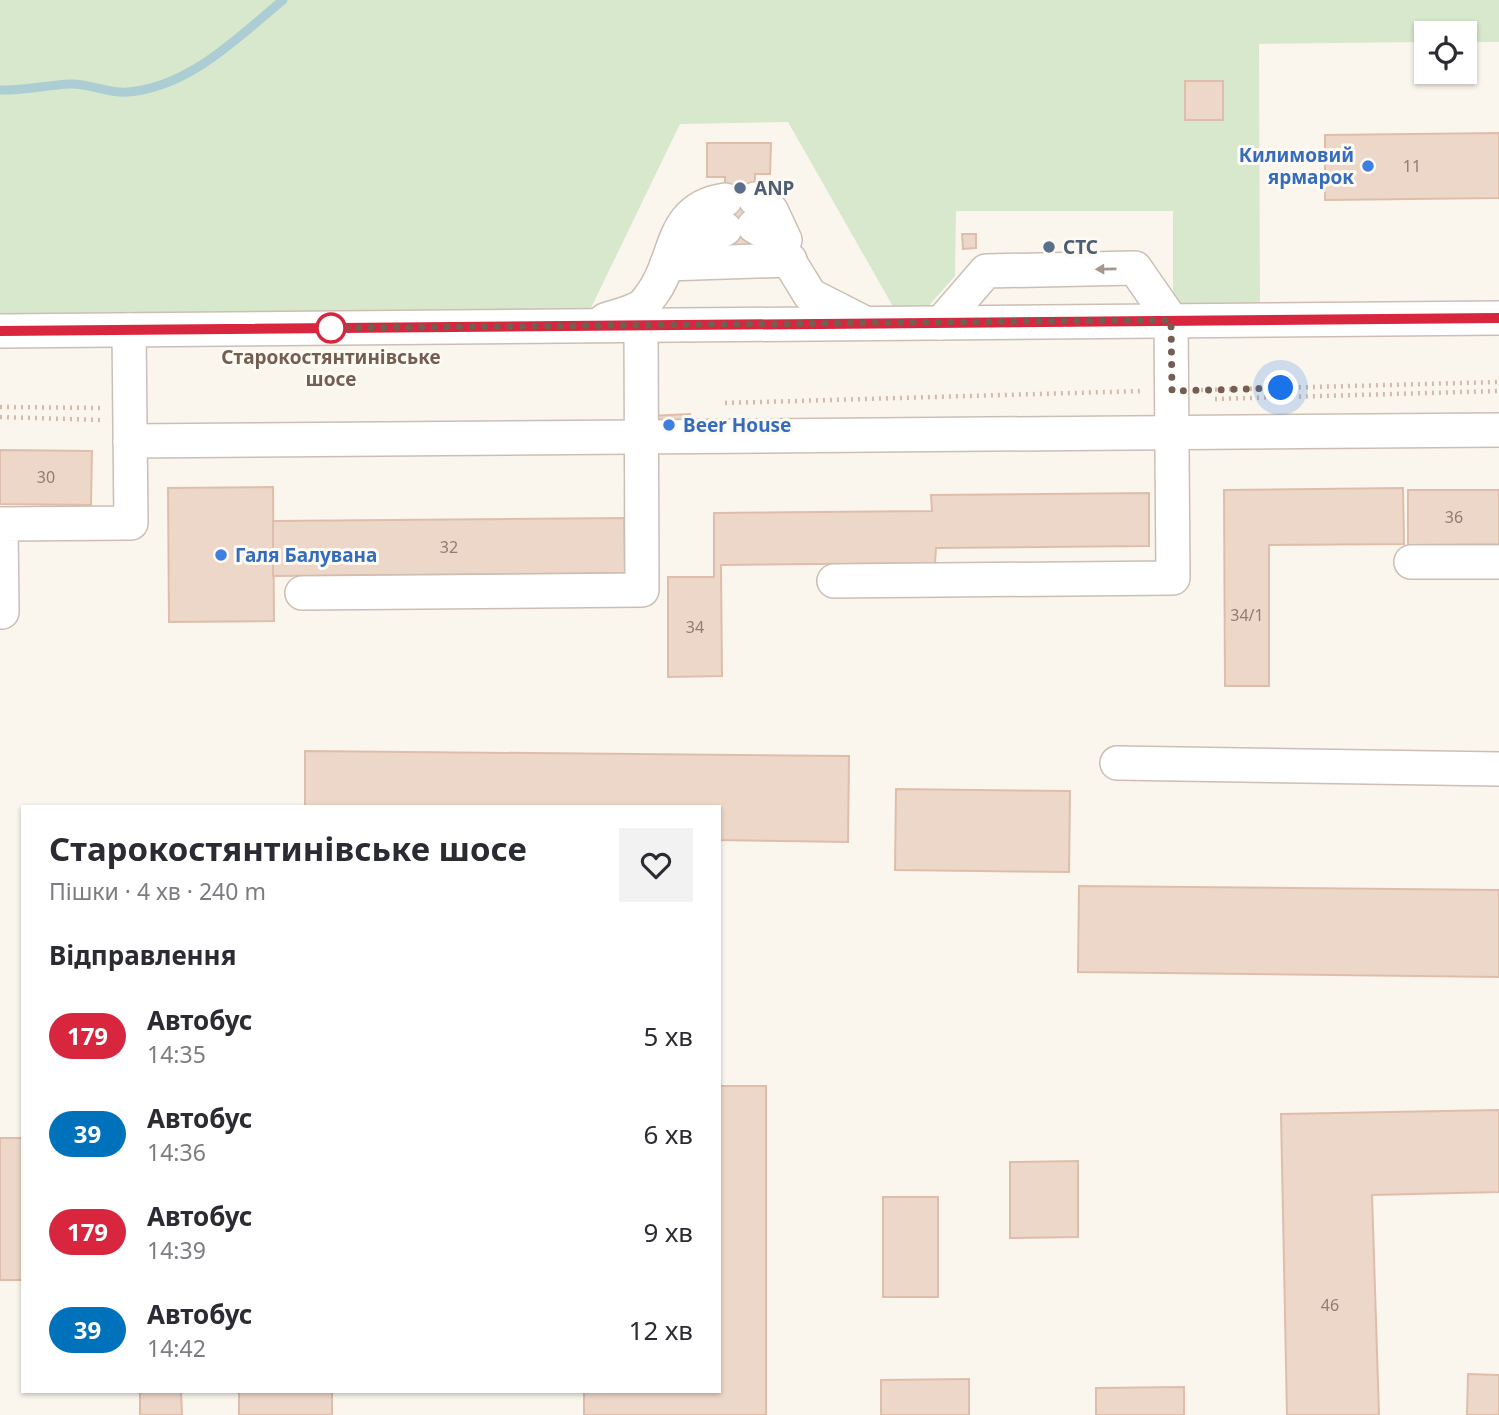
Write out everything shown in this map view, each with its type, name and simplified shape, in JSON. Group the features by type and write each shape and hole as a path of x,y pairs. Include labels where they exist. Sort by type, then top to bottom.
{"street":[{"path":"589,326 642,306 658,286 667,264 740,214 775,238 810,295 864,323"},
{"path":"667,264 790,260"},
{"path":"834,581 1173,578 1171,320 1135,268 986,271 941,323"},
{"path":"0,331 1499,318"},
{"path":"302,593 642,590 641,325"},
{"path":"2,612 1,524 131,523 129,330"},
{"path":"130,441 1499,430"},
{"path":"1411,562 1499,562"},
{"path":"1116,763 1499,769"}],"path":[{"path":"725,403 1499,382"},
{"path":"0,407 130,409"}],"green space":[{"path":"0,0 1499,0 1499,42 1477,42 1477,21 1414,21 1414,42 1259,44 1260,307 1173,309 1173,211 956,211 955,276 926,309 895,310 788,122 680,124 589,312 0,318"}],"building":[{"path":"1185,81 1223,81 1223,120 1185,120"},
{"path":"1499,133 1499,198 1325,200 1325,135"},
{"name":"ANP","path":"707,143 771,143 770,174 755,174 754,253 725,254 725,177 707,177"},
{"path":"962,234 976,234 976,248 963,249"},
{"name":"Beer House","path":"690,414 691,435 649,436 648,416"},
{"path":"0,450 92,451 91,505 0,504"},
{"path":"273,487 274,621 169,622 168,488"},
{"path":"1403,488 1404,544 1269,545 1269,686 1225,686 1224,490"},
{"path":"1408,490 1499,490 1499,544 1408,545"},
{"path":"1149,493 1149,546 936,548 935,563 721,565 722,676 668,677 668,577 714,577 714,513 932,511 931,495"},
{"path":"624,518 625,573 273,576 273,521"},
{"path":"305,751 849,756 848,842 721,840 721,805 305,805"},
{"path":"896,789 1070,791 1069,872 895,870"},
{"path":"1079,886 1499,890 1499,977 1078,972"},
{"path":"721,1086 766,1086 766,1415 584,1415 584,1393 721,1393"},
{"path":"1499,1110 1499,1192 1372,1195 1379,1415 1287,1415 1281,1114"},
{"path":"0,1138 21,1138 21,1280 0,1280"},
{"path":"1078,1161 1078,1237 1010,1238 1010,1162"},
{"path":"883,1197 938,1197 938,1297 883,1297"},
{"path":"1468,1374 1499,1375 1499,1415 1467,1415"},
{"path":"969,1379 969,1415 881,1415 881,1380"},
{"path":"1184,1387 1184,1415 1096,1415 1096,1388"},
{"path":"140,1393 181,1393 182,1415 140,1415"},
{"path":"239,1393 332,1393 332,1415 239,1415"}],"waterway":[{"path":"0,90 70,84 121,92 151,88 172,81 212,58 283,0"}],"bus line":[{"name":"179","path":"0,331 1499,318"}],"place":[{"name":"Килимовий ярмарок","path":"1368,166"},
{"name":"ANP","path":"740,188"},
{"name":"СТС","path":"1049,247"},
{"name":"Старокостянтинівське шосе","path":"331,328"},
{"name":"Beer House","path":"669,425"},
{"name":"Галя Балувана","path":"221,555"}],"route":[{"path":"331,328 326,328 1171,320 1172,391 1281,388"}]}
